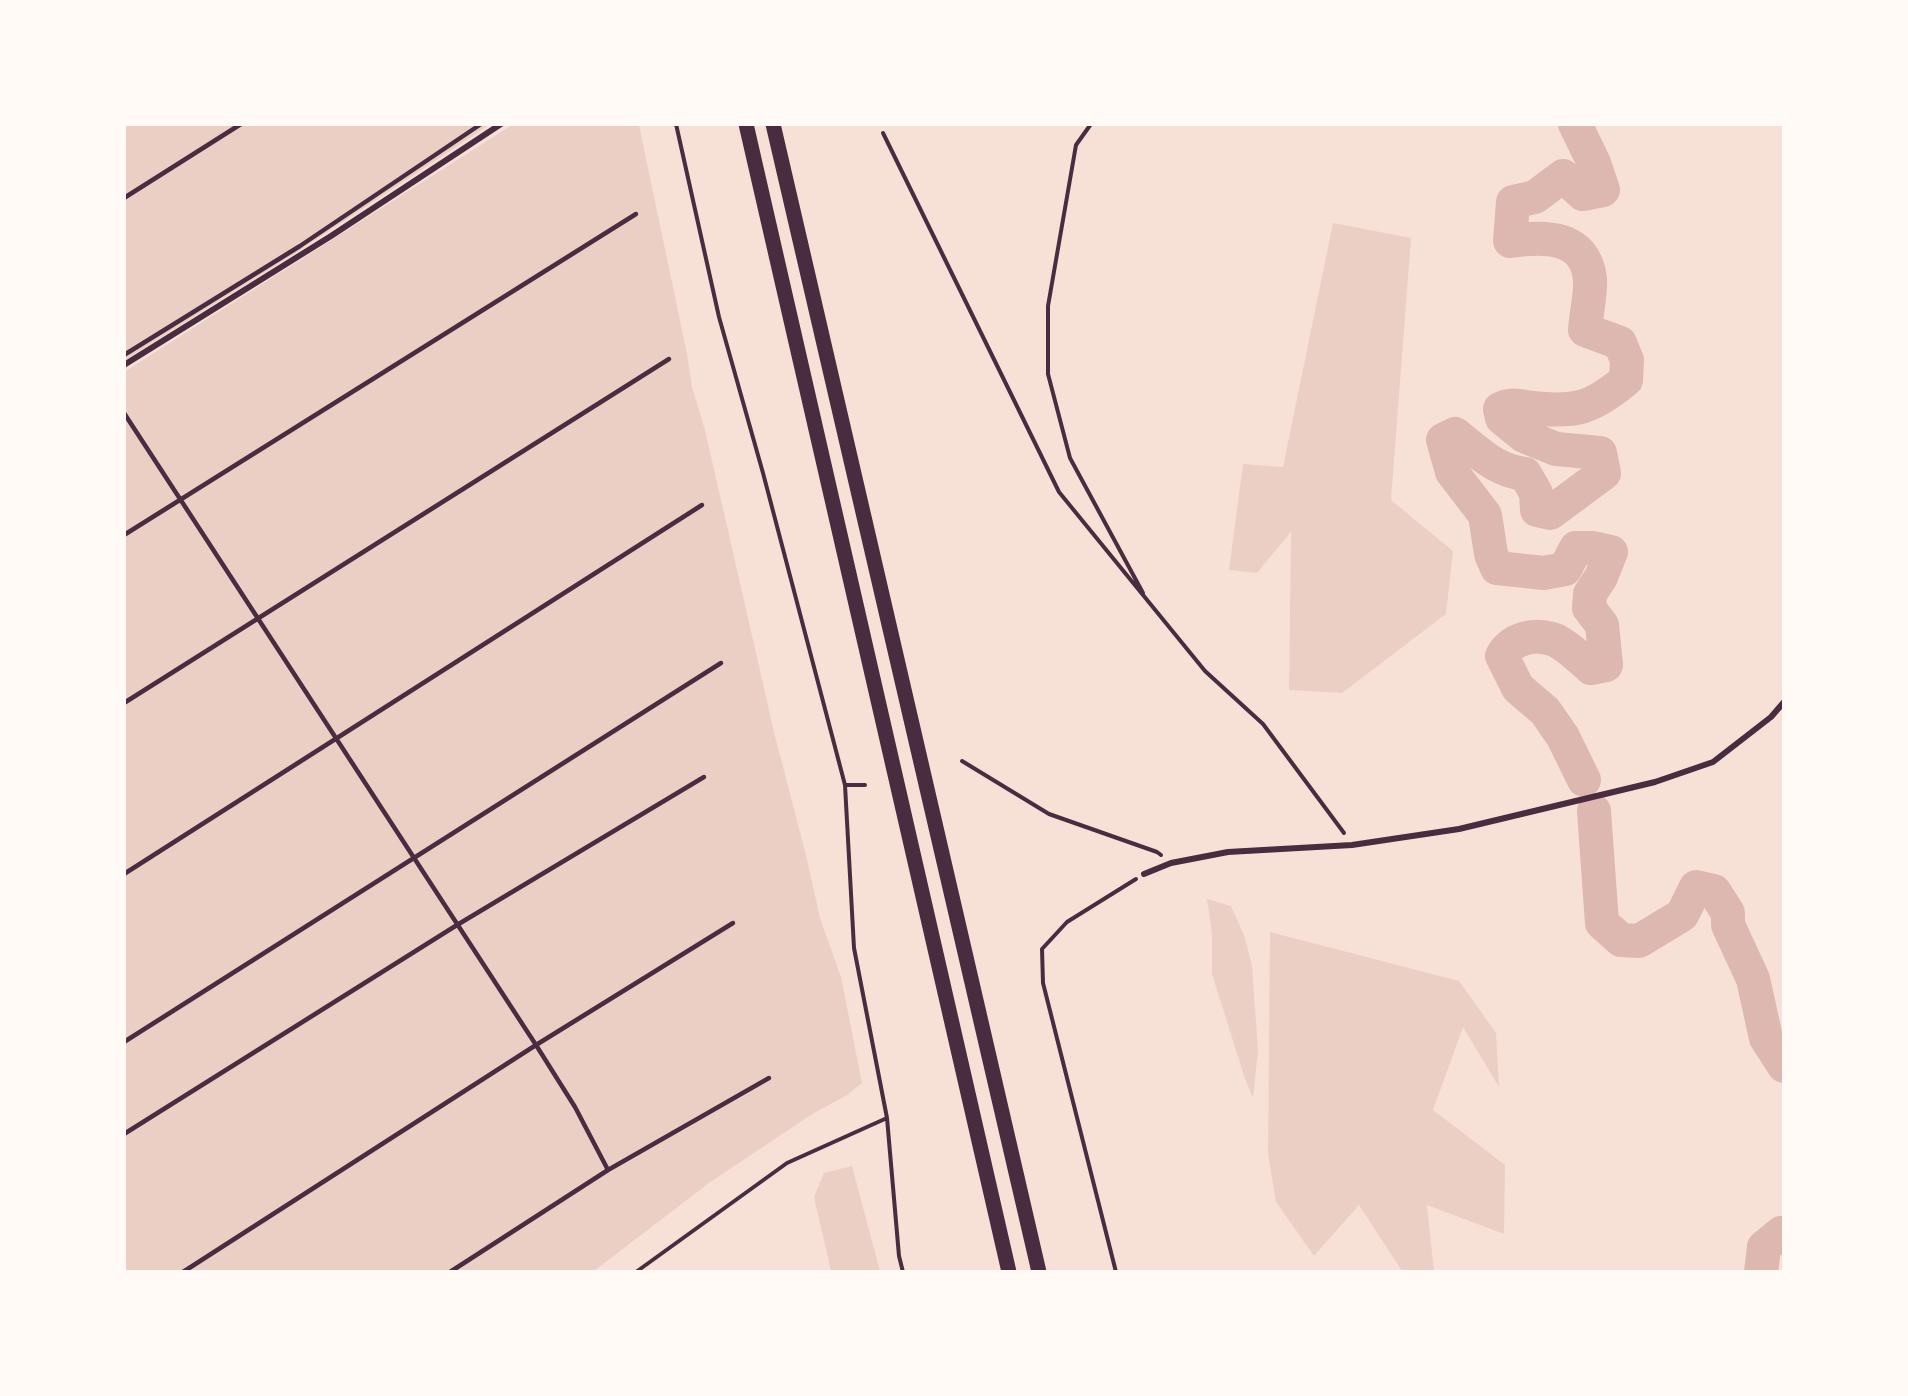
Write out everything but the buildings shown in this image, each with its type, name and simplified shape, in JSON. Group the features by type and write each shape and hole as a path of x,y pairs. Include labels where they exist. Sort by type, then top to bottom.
{"highway":[{"path":"746,124 1010,1272"},
{"path":"774,124 1039,1272"}],"street":[{"path":"124,365 331,236 501,124"},
{"path":"1144,874 1171,863 1228,852 1352,845 1460,829 1655,782 1713,762 1771,717 1784,702"}],"lane":[{"path":"124,198 241,124"},
{"path":"124,355 300,246 481,124"},
{"path":"124,535 636,213"},
{"path":"124,703 669,359"},
{"path":"124,413 536,1045 575,1107 608,1170"},
{"path":"124,874 702,505"},
{"path":"124,1042 721,663"},
{"path":"124,1134 457,925 704,777"},
{"path":"183,1272 536,1045 733,923"},
{"path":"450,1272 608,1170 769,1078"}],"path":[{"path":"676,124 719,316 845,785 854,948 887,1118 899,1256 903,1272"},
{"path":"1091,124 1076,145 1048,306 1048,374 1070,458 1148,601"},
{"path":"884,133 1059,492 1204,671 1263,724 1352,845"},
{"path":"962,761 1049,814 1157,852 1171,863"},
{"path":"845,785 865,785"},
{"path":"1116,1272 1043,983 1042,949 1067,922 1144,874"},
{"path":"636,1272 788,1163 887,1118"}],"shaded area":[{"path":"125,125 489,125 302,249 125,360"},
{"path":"512,125 639,125 692,387 705,430 775,736 820,918 841,977 862,1083 847,1095 814,1113 709,1183 594,1271 125,1271 124,372"},
{"path":"1333,223 1411,238 1391,500 1453,551 1446,614 1342,693 1289,690 1291,532 1257,573 1229,570 1243,464 1283,467"},
{"path":"1207,899 1231,906 1244,935 1252,965 1258,1051 1253,1098 1212,974 1212,934"},
{"path":"1270,932 1459,981 1496,1033 1499,1087 1463,1027 1433,1110 1505,1165 1504,1234 1427,1205 1434,1271 1402,1271 1359,1205 1314,1256 1276,1202 1268,1154"},
{"path":"852,1166 880,1271 831,1271 814,1197 824,1173"}],"waterway":[{"path":"1575,124 1594,163 1603,190 1583,194 1563,176 1535,197 1513,202 1510,241 1549,239 1571,246 1580,254 1587,265 1590,279 1585,330 1620,343 1627,360 1626,380 1603,397 1572,409 1519,406 1500,409 1502,418 1524,436 1556,449 1600,453 1604,473 1550,513 1537,510 1536,493 1525,474 1496,465 1455,434 1443,440 1452,472 1485,515 1491,554 1497,568 1544,573 1565,569 1576,548 1593,548 1611,552 1601,577 1590,594 1589,608 1602,625 1606,665 1591,668 1572,651 1545,637 1523,639 1511,645 1502,656 1518,688 1545,711 1563,737 1584,780"},
{"path":"1594,811 1602,923 1621,940 1639,941 1682,915 1696,887 1714,891 1728,913 1728,925 1753,979 1766,1038 1784,1066"},
{"path":"1761,1272 1764,1247 1781,1233 1784,1234"}]}
